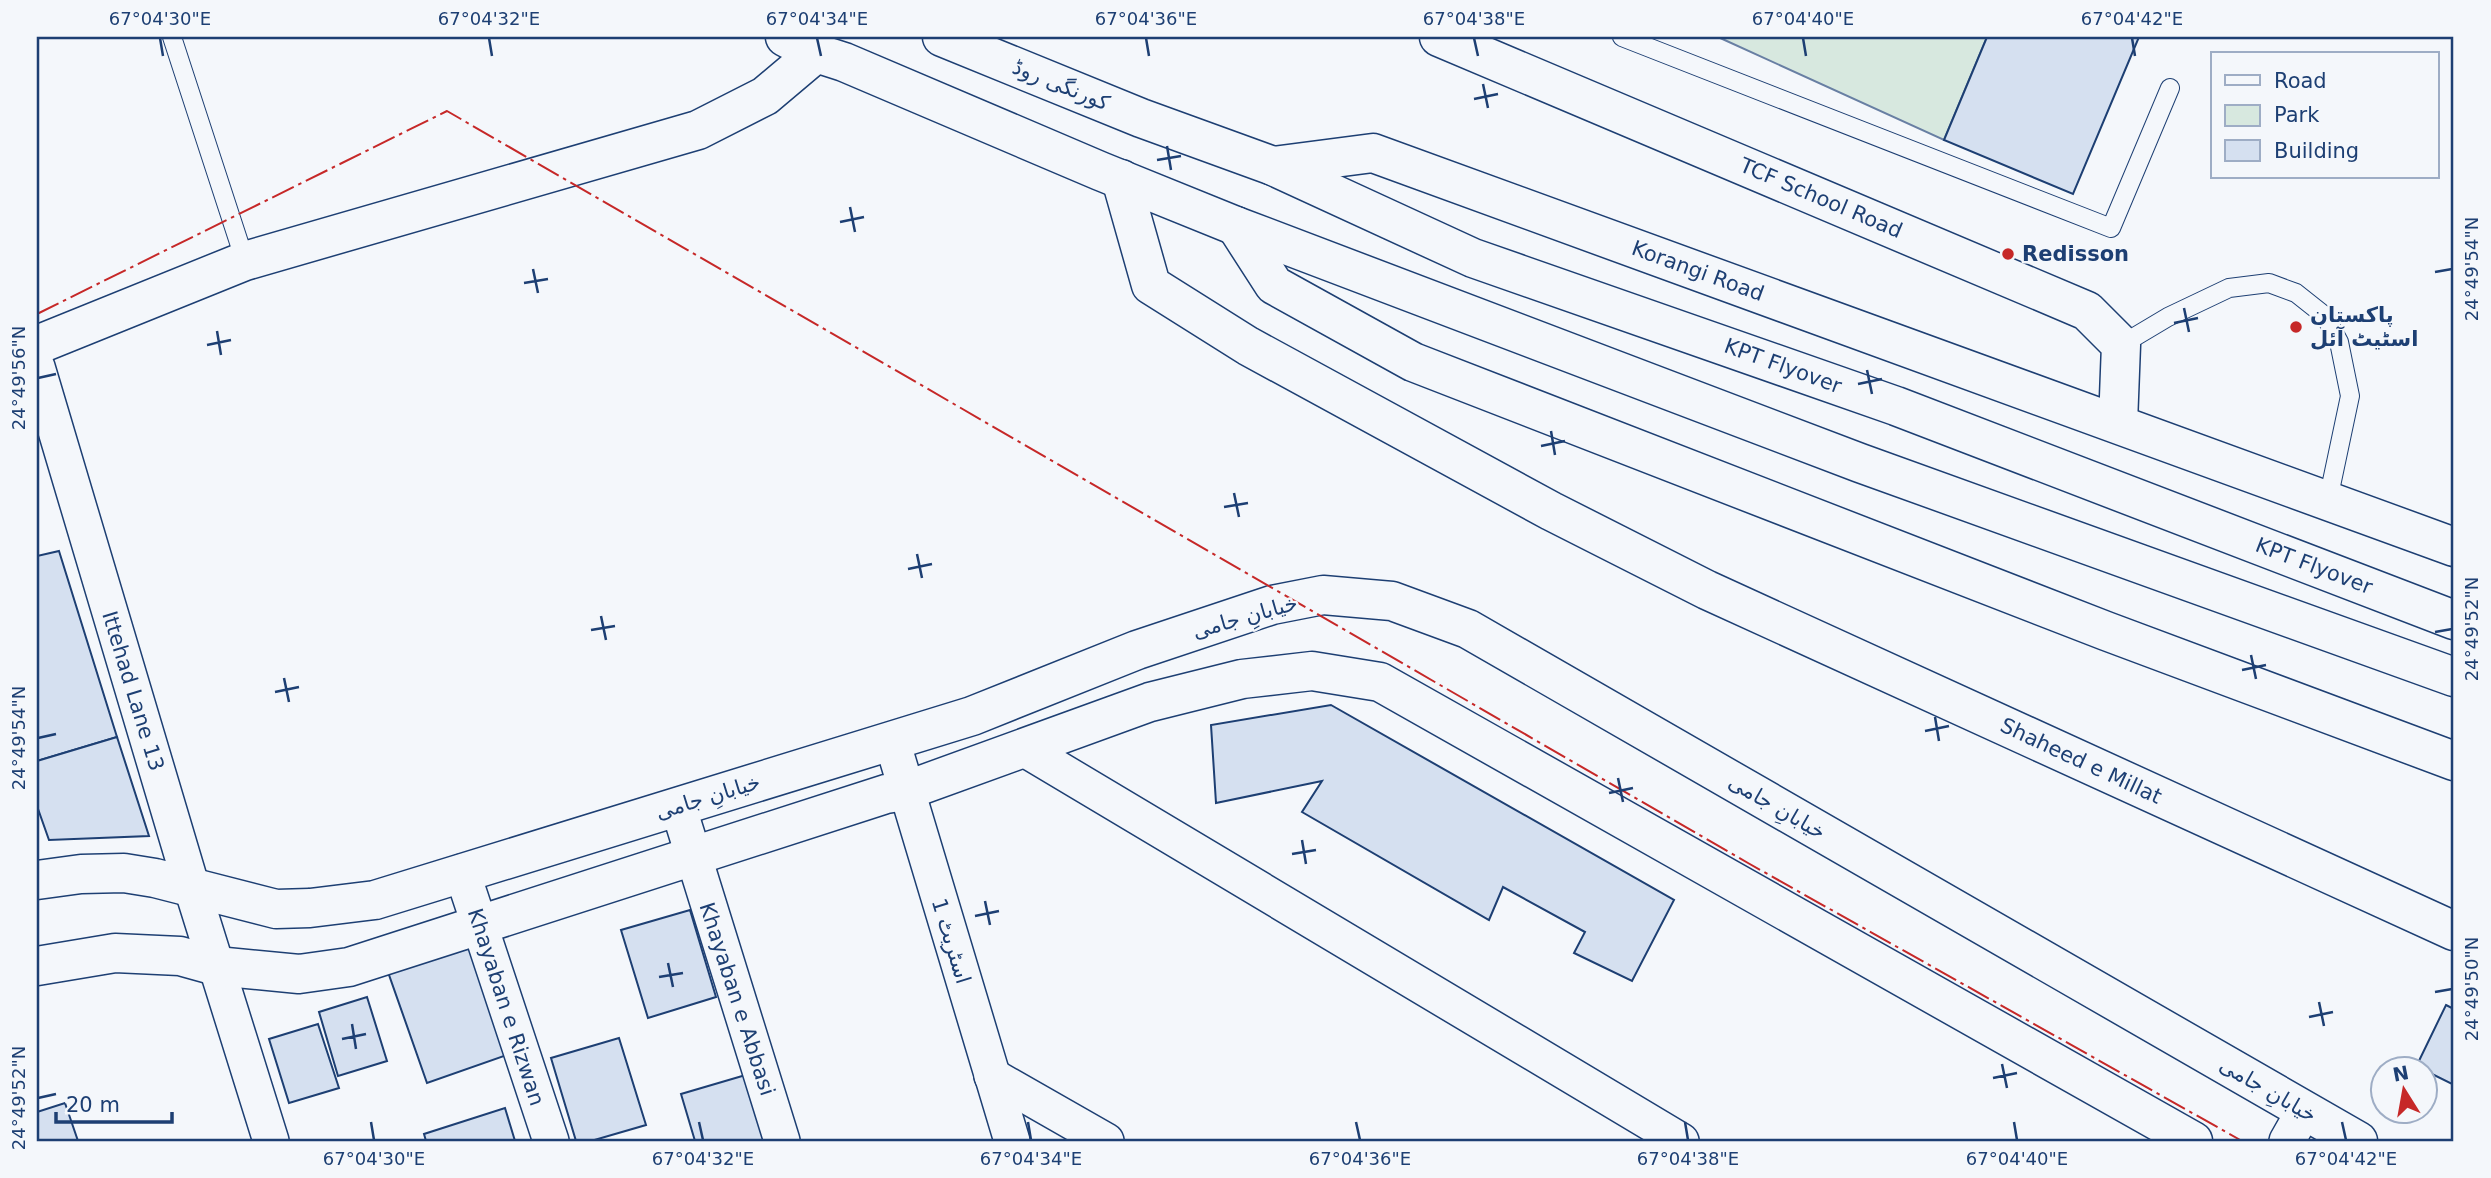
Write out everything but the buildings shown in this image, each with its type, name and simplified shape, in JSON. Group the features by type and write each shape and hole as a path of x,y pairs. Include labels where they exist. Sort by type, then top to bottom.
{"main road":[{"name":"کورنگی روڈ","path":"942,37 1141,118 1273,166"},
{"name":"TCF School Road","path":"1439,37 2087,311 2121,345"},
{"path":"37,345 245,261 698,130 765,96 815,51 1236,226 1860,463 2454,677"},
{"name":"Korangi Road","path":"1273,166 1373,153 2454,547"},
{"name":"KPT Flyover","path":"1273,166 1472,258 1896,406 2454,620"},
{"name":"Shaheed e Millat","path":"1110,175 1151,285 1261,353 1539,504 1707,590 2454,931"},
{"path":"1236,226 1274,285 1413,362 2093,626 2454,761"},
{"path":"2118,423 2121,345"},
{"name":"خیابانِ جامی","path":"37,880 81,874 124,873 276,908 310,908 375,900 972,716 1137,650 1272,605 1323,595 1392,601 1468,629 2296,1126 2358,1141"},
{"path":"37,965 115,953 180,956 216,966 299,974 349,967 479,923 896,792 1150,702 1242,679 1311,671 1380,681 2193,1141"}],"street":[{"name":"Ittehad Lane 13","path":"37,368 192,888 271,1141"},
{"name":"اسٹریٹ 1","path":"882,744 1012,1141"},
{"path":"1023,748 1681,1141"},
{"name":"Khayaban e Abbasi","path":"692,802 782,1141"},
{"name":"Khayaban e Rizwan","path":"462,872 551,1141"},
{"path":"992,1076 1106,1141"}],"lane":[{"path":"172,37 245,261"},
{"path":"1622,37 2111,228 2170,88"},
{"path":"2121,345 2168,317 2229,288 2269,283 2296,293 2325,316 2339,341 2350,396 2328,500"}],"green space":[{"path":"1718,37 1987,37 1944,140"}],"power":[{"path":"37,314 447,111 1748,863 2242,1141"}],"place":[{"name":"Redisson","path":"2008,254"},
{"name":"پاکستان اسٹیٹ آئل","path":"2296,327"}]}
